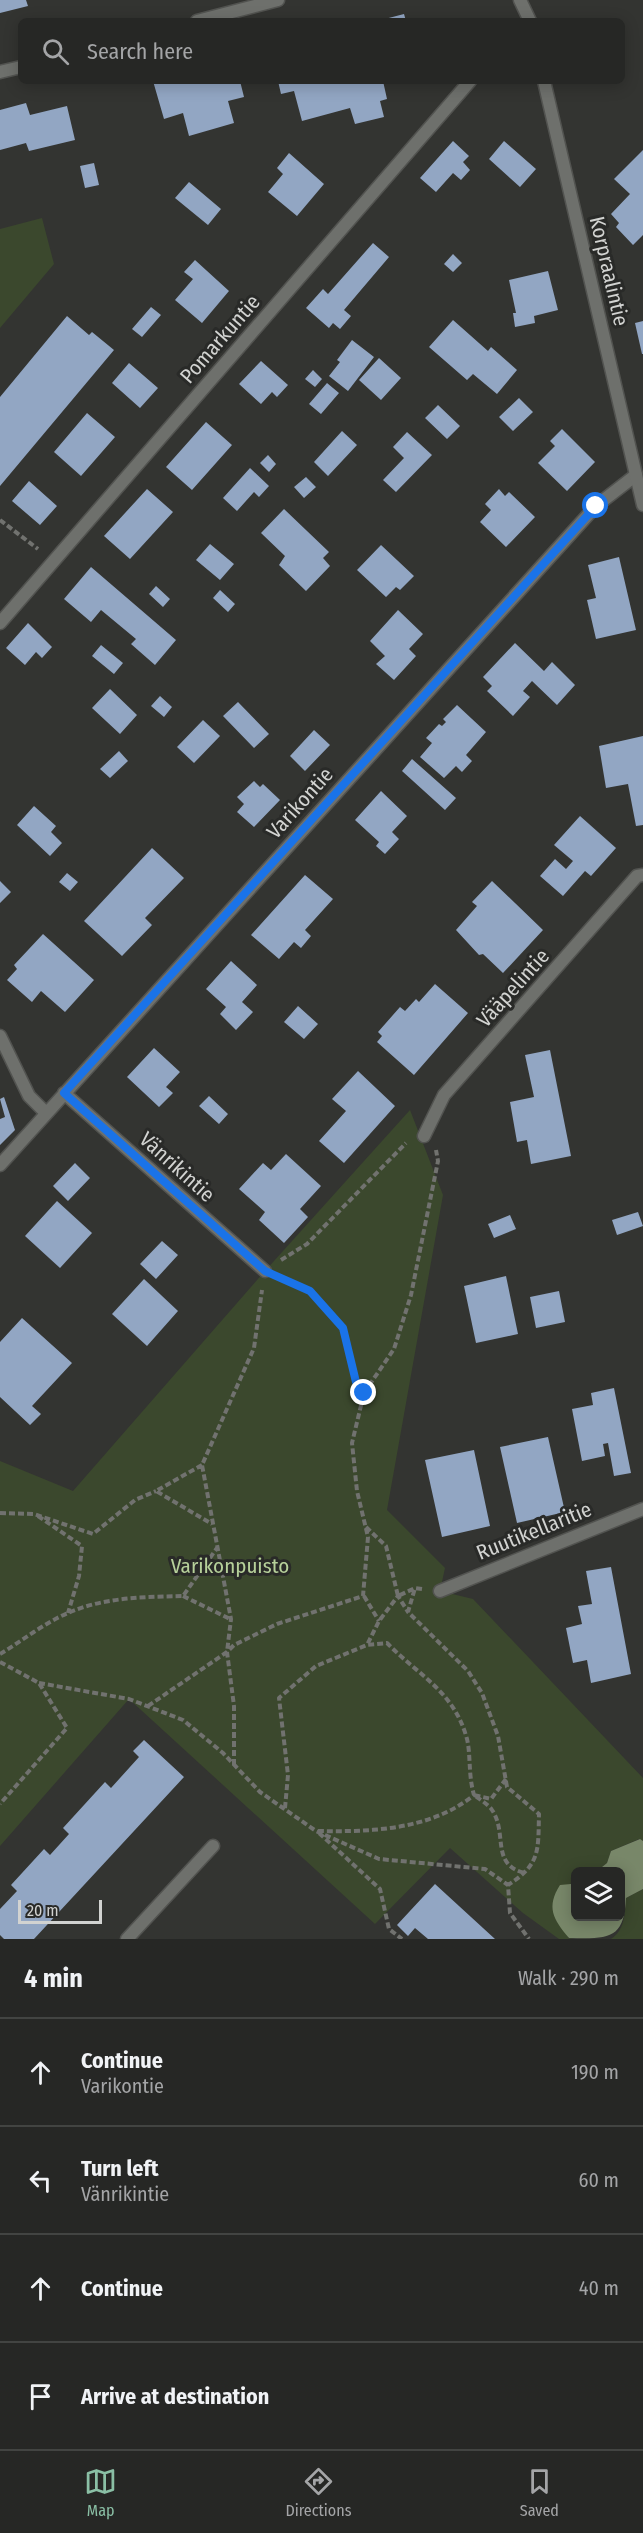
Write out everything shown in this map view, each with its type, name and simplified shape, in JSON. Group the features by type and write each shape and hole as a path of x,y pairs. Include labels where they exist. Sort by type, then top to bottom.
{"street":[{"path":"209,18 278,0"},
{"path":"520,0 527,18"},
{"path":"0,72 18,68"},
{"name":"Pomarkuntie","path":"0,623 468,84"},
{"name":"Korpraalintie","path":"545,84 643,506"},
{"name":"Varikontie","path":"0,1165 596,506 636,475"},
{"name":"Vääpelintie","path":"424,1136 444,1095 637,876 643,875"},
{"path":"0,1036 29,1096 46,1113"},
{"name":"Vänrikintie","path":"64,1093 265,1271"},
{"name":"Ruutikellaritie","path":"440,1591 643,1509"},
{"path":"127,1939 213,1846"}],"path":[{"path":"0,520 52,561"},
{"path":"234,1765 234,1706 227,1652 231,1619 202,1465 254,1348 265,1271 307,1244 380,1172 412,1136 424,1136 435,1145 438,1161 411,1295 394,1349 364,1393 352,1443 357,1491 368,1537 363,1596 379,1621"},
{"path":"265,1271 310,1291 343,1328 356,1382 364,1393"},
{"path":"0,1513 33,1514 93,1534 135,1500 202,1465"},
{"path":"156,1491 213,1524"},
{"path":"33,1514 82,1546 79,1576 67,1613"},
{"path":"366,1527 386,1546 398,1596 408,1612 468,1671 482,1693 498,1736 507,1787 539,1814 538,1854 526,1874 508,1885"},
{"path":"183,1596 217,1547"},
{"path":"408,1612 415,1588"},
{"path":"367,1646 379,1621 398,1596 415,1588 440,1591"},
{"path":"0,1654 67,1613 132,1598 183,1596 231,1619"},
{"path":"148,1706 234,1645 277,1624 363,1596"},
{"path":"285,1808 288,1775 279,1698 316,1666 367,1646 387,1643 407,1663 435,1684 456,1708 467,1741 468,1775 474,1795 493,1810 502,1858 518,1872 526,1874"},
{"path":"0,1662 39,1683 129,1699 183,1720 234,1765 260,1792 316,1831 381,1889 389,1929 402,1939"},
{"path":"0,1804 67,1728 39,1683"},
{"path":"474,1795 491,1799 506,1779"},
{"path":"316,1831 365,1832 438,1817 474,1795"},
{"path":"316,1831 380,1859 485,1869 508,1885"},
{"path":"508,1885 510,1913 529,1939"}],"green space":[{"path":"42,218 54,264 0,328 0,229"},
{"name":"Varikonpuisto","path":"410,1110 443,1195 387,1510 445,1568 440,1591 473,1599 643,1778 643,1841 639,1839 611,1851 607,1863 602,1867 571,1867 568,1938 573,1939 559,1939 523,1913 450,1848 375,1924 129,1699 0,1846 0,1461 73,1491 265,1271"},
{"path":"643,1889 643,1939 611,1939 625,1921 626,1898"}],"shaded area":[{"path":"640,1839 643,1841 643,1889 626,1898 625,1912 625,1867 602,1867 607,1863 611,1851"},
{"path":"571,1884 571,1921 622,1921 618,1929 605,1937 569,1938 553,1913 553,1900 560,1885"}],"building":[{"path":"0,0 26,0 28,6 0,13"},
{"path":"404,14 405,18 389,18"},
{"path":"154,84 241,84 244,97 228,101 234,123 189,136 183,113 164,119"},
{"path":"279,84 384,84 387,99 380,101 384,117 355,124 350,108 302,121 294,91 281,94"},
{"path":"26,103 30,115 67,106 75,140 29,151 26,143 0,150 0,110"},
{"path":"453,141 469,156 463,162 470,170 461,180 453,173 436,192 420,178"},
{"path":"504,141 536,169 520,187 489,159"},
{"path":"643,150 643,235 633,245 616,227 619,223 611,214 630,194 614,179"},
{"path":"289,153 324,184 297,216 268,192 283,174 277,168"},
{"path":"94,163 99,185 85,188 80,166"},
{"path":"189,182 221,209 208,225 175,198"},
{"path":"373,243 389,257 344,310 351,316 340,329 333,323 329,328 306,308 323,289 328,294"},
{"path":"453,254 462,263 453,272 444,264"},
{"path":"195,260 229,291 202,323 175,300 193,279 184,272"},
{"path":"548,271 558,310 534,316 535,323 515,327 513,313 516,313 509,280"},
{"path":"151,307 161,315 142,337 132,329"},
{"path":"67,316 89,335 92,332 114,350 0,486 0,397"},
{"path":"453,320 488,351 491,347 517,370 497,394 473,374 467,380 429,347"},
{"path":"643,321 643,354 642,354 635,323"},
{"path":"352,340 374,357 348,391 329,376 340,362 337,360"},
{"path":"379,358 401,378 381,400 359,380"},
{"path":"261,361 288,385 277,397 272,392 261,404 239,384"},
{"path":"129,363 158,388 140,408 112,383"},
{"path":"313,370 322,379 315,387 305,379"},
{"path":"327,383 339,393 321,414 309,404"},
{"path":"519,398 533,412 513,431 499,417"},
{"path":"438,405 460,426 447,439 425,418"},
{"path":"87,413 115,437 81,476 54,452"},
{"path":"206,422 232,445 192,490 166,467"},
{"path":"562,429 595,462 567,491 538,463 555,446 550,441"},
{"path":"342,431 357,445 328,476 314,462"},
{"path":"407,432 432,455 396,492 383,480 404,458 393,447"},
{"path":"268,455 276,464 269,472 260,463"},
{"path":"250,468 269,486 259,497 254,492 237,511 223,498"},
{"path":"306,477 316,487 304,498 294,487"},
{"path":"29,481 57,506 40,525 12,501"},
{"path":"147,489 173,512 130,559 104,536"},
{"path":"499,489 505,496 509,492 535,517 506,547 480,522 491,510 485,504"},
{"path":"284,509 329,552 323,558 330,566 306,591 279,565 285,556 261,533"},
{"path":"210,544 234,564 220,580 196,560"},
{"path":"381,545 414,576 400,590 396,587 386,597 357,570"},
{"path":"619,557 636,630 596,639 587,600 596,598 588,565"},
{"path":"91,567 176,640 155,665 131,644 136,639 101,610 91,622 64,599"},
{"path":"156,586 170,599 163,607 149,594"},
{"path":"220,590 235,604 228,612 213,598"},
{"path":"398,610 423,634 409,649 416,656 394,680 376,664 385,656 370,641"},
{"path":"28,623 52,647 42,658 36,652 25,665 6,648"},
{"path":"515,643 544,671 552,662 575,685 557,705 532,681 523,691 530,697 513,716 487,691 492,686 483,677"},
{"path":"101,645 123,663 114,674 92,656"},
{"path":"110,689 137,715 120,734 92,708"},
{"path":"160,696 172,707 164,717 151,706"},
{"path":"238,702 269,734 254,748 223,716"},
{"path":"457,705 486,732 466,755 472,761 462,772 456,766 444,778 420,757 432,743 426,738 439,724 442,726 446,722 443,719"},
{"path":"203,720 220,736 194,763 177,747"},
{"path":"314,730 330,745 305,771 290,756"},
{"path":"643,736 643,825 636,826 628,784 606,788 599,746"},
{"path":"119,751 128,761 110,778 100,769"},
{"path":"412,759 456,798 445,810 402,771"},
{"path":"254,781 260,787 263,784 280,800 254,827 237,812 244,804 237,797"},
{"path":"381,791 407,816 392,832 399,839 385,854 376,846 379,842 355,820"},
{"path":"34,806 56,826 51,832 62,843 50,856 17,825"},
{"path":"580,816 616,848 591,876 585,871 563,896 540,876 555,859 566,869 573,861 554,845"},
{"path":"152,848 184,878 145,918 152,925 122,956 84,921"},
{"path":"67,873 78,882 70,891 59,882"},
{"path":"305,875 333,899 305,930 311,936 301,948 294,942 279,959 251,935"},
{"path":"0,881 11,892 0,903"},
{"path":"492,881 543,930 503,973 483,954 479,955 456,930 477,906 472,902"},
{"path":"43,934 94,980 65,1012 41,991 32,1002 7,980 17,969 14,965"},
{"path":"231,961 257,985 242,1002 253,1012 236,1030 220,1014 226,1007 206,989"},
{"path":"435,984 468,1013 414,1075 377,1042 382,1036 378,1032 400,1007 405,1011 416,999 419,1002"},
{"path":"298,1006 318,1024 304,1039 284,1022"},
{"path":"154,1048 180,1072 166,1087 173,1093 159,1107 127,1077"},
{"path":"550,1050 571,1156 531,1164 527,1140 517,1142 510,1102 534,1097 525,1055"},
{"path":"358,1071 395,1106 344,1163 319,1141 346,1111 332,1099"},
{"path":"209,1096 228,1114 219,1124 199,1106"},
{"path":"4,1097 15,1130 0,1145 0,1119 5,1117 0,1099"},
{"path":"286,1154 321,1186 300,1209 308,1217 284,1243 259,1220 265,1212 239,1189 263,1163 271,1170"},
{"path":"75,1163 90,1178 68,1201 53,1186"},
{"path":"57,1201 92,1233 60,1268 25,1236"},
{"path":"638,1212 643,1226 617,1235 612,1220"},
{"path":"510,1215 516,1229 494,1238 488,1224"},
{"path":"162,1241 178,1255 156,1279 140,1264"},
{"path":"506,1276 518,1334 476,1343 464,1286"},
{"path":"144,1279 178,1311 147,1346 112,1314"},
{"path":"559,1291 565,1322 536,1328 530,1297"},
{"path":"22,1318 72,1363 32,1406 41,1414 30,1425 0,1397 0,1342"},
{"path":"614,1388 631,1473 614,1476 608,1443 603,1444 605,1456 582,1461 572,1409 593,1405 591,1393"},
{"path":"548,1437 565,1512 517,1523 500,1447"},
{"path":"474,1450 490,1526 442,1537 425,1460"},
{"path":"611,1567 631,1674 591,1683 587,1660 573,1663 566,1628 582,1624 578,1606 592,1604 586,1571"},
{"path":"144,1740 184,1777 34,1939 4,1939 0,1935 0,1909 17,1891 11,1885 44,1849 50,1855 69,1834 63,1828 105,1782 111,1788 139,1757 133,1751"},
{"path":"435,1884 495,1939 428,1939 415,1928 408,1936 397,1925"}],"route":[{"path":"364,1393 356,1382 343,1328 310,1291 265,1271 64,1093 596,506"}]}
